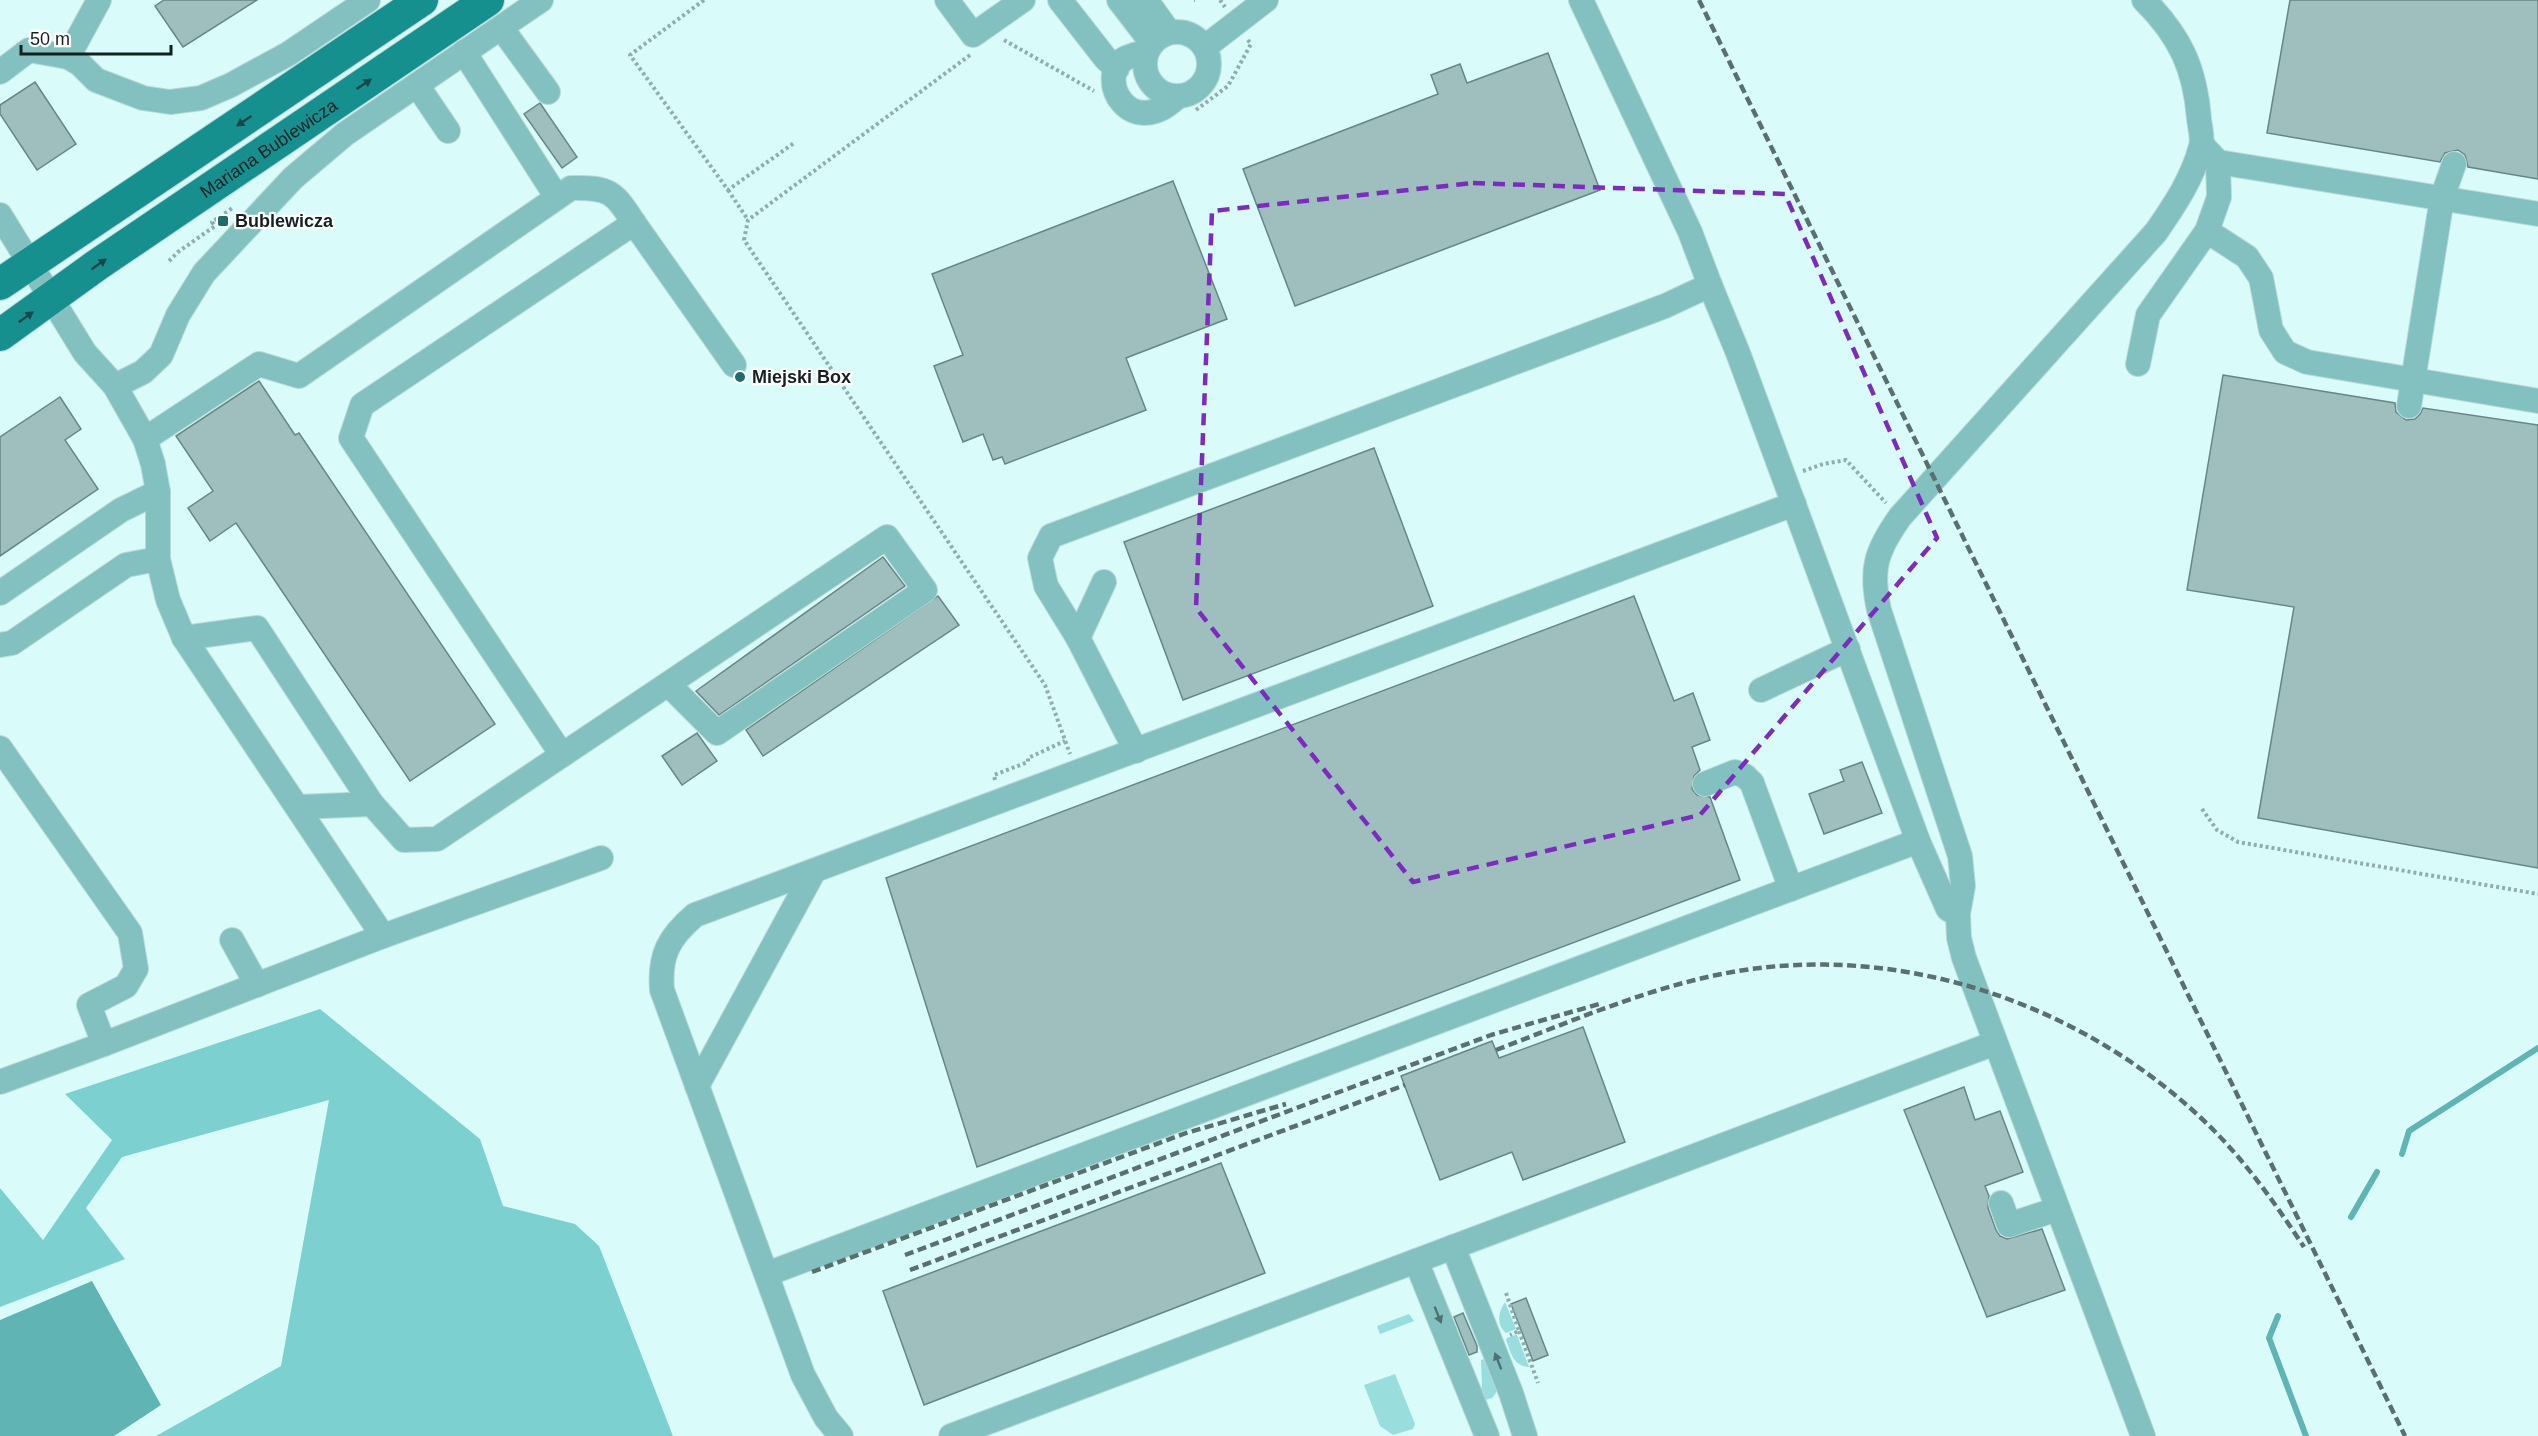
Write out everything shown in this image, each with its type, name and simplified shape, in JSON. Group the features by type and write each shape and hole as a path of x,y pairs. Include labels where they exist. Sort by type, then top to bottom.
{"main road":[{"name":"Mariana Bublewicza","path":"0,284 423,0"},
{"name":"Mariana Bublewicza","path":"0,335 97,265 488,0"}],"street":[{"path":"68,57 99,0"},
{"path":"0,72 29,50 68,57 80,64 96,80 122,91 170,102 201,98 231,85 288,54 368,0"},
{"path":"116,386 143,372 161,355 178,315 204,273 293,178 345,134 541,0"},
{"path":"947,0 973,35 1023,0"},
{"path":"1060,0 1106,59 1117,69"},
{"path":"1119,0 1156,42"},
{"path":"1146,0 1156,42 1144,62 1149,81 1167,95 1185,104"},
{"path":"1204,47 1266,0"},
{"path":"1581,0 1690,232 1738,353 1918,841 1948,909 1958,914"},
{"path":"2143,1436 1964,958 1959,938 1958,914 1963,886 1960,856 1879,610 1874,587 1875,563 1884,539 1900,517 2156,232 2179,201 2202,145 2197,90 2185,53 2166,22 2144,0"},
{"path":"1189,34 1204,47 1209,58 1205,79 1185,104 1150,114 1138,113 1128,108 1120,100 1115,90 1117,69 1122,60 1156,42 1189,34"},
{"path":"508,37 548,92"},
{"path":"464,52 556,196"},
{"path":"417,85 448,131"},
{"path":"2202,145 2218,162 2538,214"},
{"path":"2138,364 2148,315 2207,231 2219,197 2218,162"},
{"path":"2409,406 2442,198 2454,164"},
{"path":"145,439 259,364 299,376 556,196 571,188 594,188 617,196 634,224 734,365"},
{"path":"0,215 85,353 116,386 145,439 153,464 158,492 158,559 168,600 184,638 383,936"},
{"path":"562,755 351,438 362,405 634,224"},
{"path":"2207,231 2247,257 2261,278 2271,330 2285,352 2307,362 2538,401"},
{"path":"1136,751 1078,638 1046,586 1040,558 1051,536 1665,306 1710,285"},
{"path":"0,593 121,510 158,492"},
{"path":"841,1436 826,1418 803,1375 662,990 660,969 668,946 679,929 695,915 1794,504"},
{"path":"184,638 256,628 372,804 404,840 437,839 887,537 925,590 717,733 668,684"},
{"path":"0,645 12,643 126,565 158,559"},
{"path":"1078,638 1104,582"},
{"path":"1761,690 1848,650"},
{"path":"0,748 130,933 136,969 126,986 89,1005 104,1044"},
{"path":"1705,784 1735,772 1745,776 1752,783 1791,889"},
{"path":"298,807 372,804"},
{"path":"767,1274 1918,841"},
{"path":"0,1082 383,936 601,858"},
{"path":"697,1086 814,871"},
{"path":"232,940 256,985"},
{"path":"951,1436 977,1431 1453,1246 1995,1043"},
{"path":"2001,1203 2009,1225 2058,1209"},
{"path":"1453,1246 1511,1393 1525,1436"},
{"path":"1416,1261 1484,1427"},
{"path":"1484,1427 1496,1402 1511,1393"}],"path":[{"path":"704,0 630,55 748,220"},
{"path":"1185,104 1228,86 1251,44 1244,35"},
{"path":"996,36 1100,94"},
{"path":"977,50 748,220 744,240 1045,685 1074,763"},
{"path":"728,190 794,143"},
{"path":"169,261 215,226 212,222 241,203"},
{"path":"1796,474 1823,464 1846,460 1880,496"},
{"path":"998,786 994,775 1028,762 1028,758 1065,741"},
{"path":"2202,809 2217,830 2238,842 2538,894"},
{"path":"1519,1331 1538,1383"}],"highlighted area":[{"path":"1473,183 1785,194 1937,538 1700,815 1413,882 1196,608 1212,211"}],"shaded area":[{"path":"320,1009 480,1139 503,1206 575,1224 599,1246 673,1436 156,1436 281,1366 329,1100 122,1157 86,1208 125,1259 0,1307 0,1188 43,1240 112,1140 65,1094"},
{"path":"92,1281 161,1405 114,1436 0,1436 0,1320"},
{"path":"1505,1302 1516,1329 1506,1333 1499,1318"},
{"path":"1409,1314 1414,1321 1380,1334 1377,1326"},
{"path":"1517,1335 1529,1367 1519,1364 1511,1354 1506,1340"},
{"path":"1487,1358 1498,1390 1492,1398 1482,1401 1476,1393 1482,1387 1481,1360"},
{"path":"1395,1374 1415,1424 1413,1429 1393,1435 1380,1426 1364,1385"}],"building":[{"path":"164,0 257,0 183,47 155,6"},
{"path":"2290,0 2538,0 2538,179 2468,167 2465,155 2458,150 2445,153 2440,162 2267,133"},
{"path":"1548,53 1600,190 1295,306 1243,169 1438,94 1431,75 1460,64 1467,83"},
{"path":"35,82 76,144 37,170 0,114 0,105"},
{"path":"540,103 577,157 562,168 524,114"},
{"path":"1173,181 1227,319 1126,358 1146,410 1005,464 1002,457 993,460 983,434 963,442 934,366 963,355 932,274"},
{"path":"2223,375 2395,403 2396,412 2406,420 2415,419 2423,408 2538,425 2538,868 2258,818 2294,607 2187,590"},
{"path":"259,381 295,435 299,433 495,724 410,781 236,523 210,541 188,508 213,491 176,436"},
{"path":"60,397 81,429 65,440 98,489 0,556 0,437"},
{"path":"1374,448 1433,606 1183,700 1124,542"},
{"path":"883,557 905,586 719,715 696,691"},
{"path":"938,596 959,625 763,756 746,730"},
{"path":"1634,596 1674,701 1693,693 1710,740 1692,747 1700,770 1694,776 1692,789 1697,795 1710,797 1740,880 977,1167 886,878"},
{"path":"697,733 717,761 682,785 662,756"},
{"path":"1862,762 1882,813 1824,834 1809,794 1844,781 1840,770"},
{"path":"1583,1027 1625,1142 1523,1180 1512,1152 1440,1180 1401,1076 1492,1041 1499,1058"},
{"path":"1964,1087 1975,1120 2000,1111 2023,1172 1985,1186 1989,1196 1988,1208 1996,1230 2000,1236 2007,1239 2042,1229 2065,1290 1987,1317 1904,1110"},
{"path":"1221,1163 1265,1273 924,1405 883,1291"},
{"path":"1526,1298 1548,1355 1533,1361 1511,1304"},
{"path":"1463,1313 1477,1346 1477,1352 1469,1355 1454,1317"}],"waterway":[{"path":"2402,1154 2409,1131 2538,1048"},
{"path":"2351,1217 2377,1172"},
{"path":"2278,1316 2269,1338 2306,1436"}],"railway":[{"path":"1699,0 2405,1436"},
{"path":"1496,1050 1645,994 1738,971 1800,965 1863,966 1925,975 1985,991 2044,1014 2100,1042 2152,1077 2200,1117 2243,1162 2304,1247"},
{"path":"905,1255 1491,1035 1599,1004"},
{"path":"910,1270 1405,1085"},
{"path":"812,1272 1186,1133 1286,1104"}],"place":[{"name":"Bublewicza","path":"223,221"},
{"name":"Miejski Box","path":"740,377"}]}
